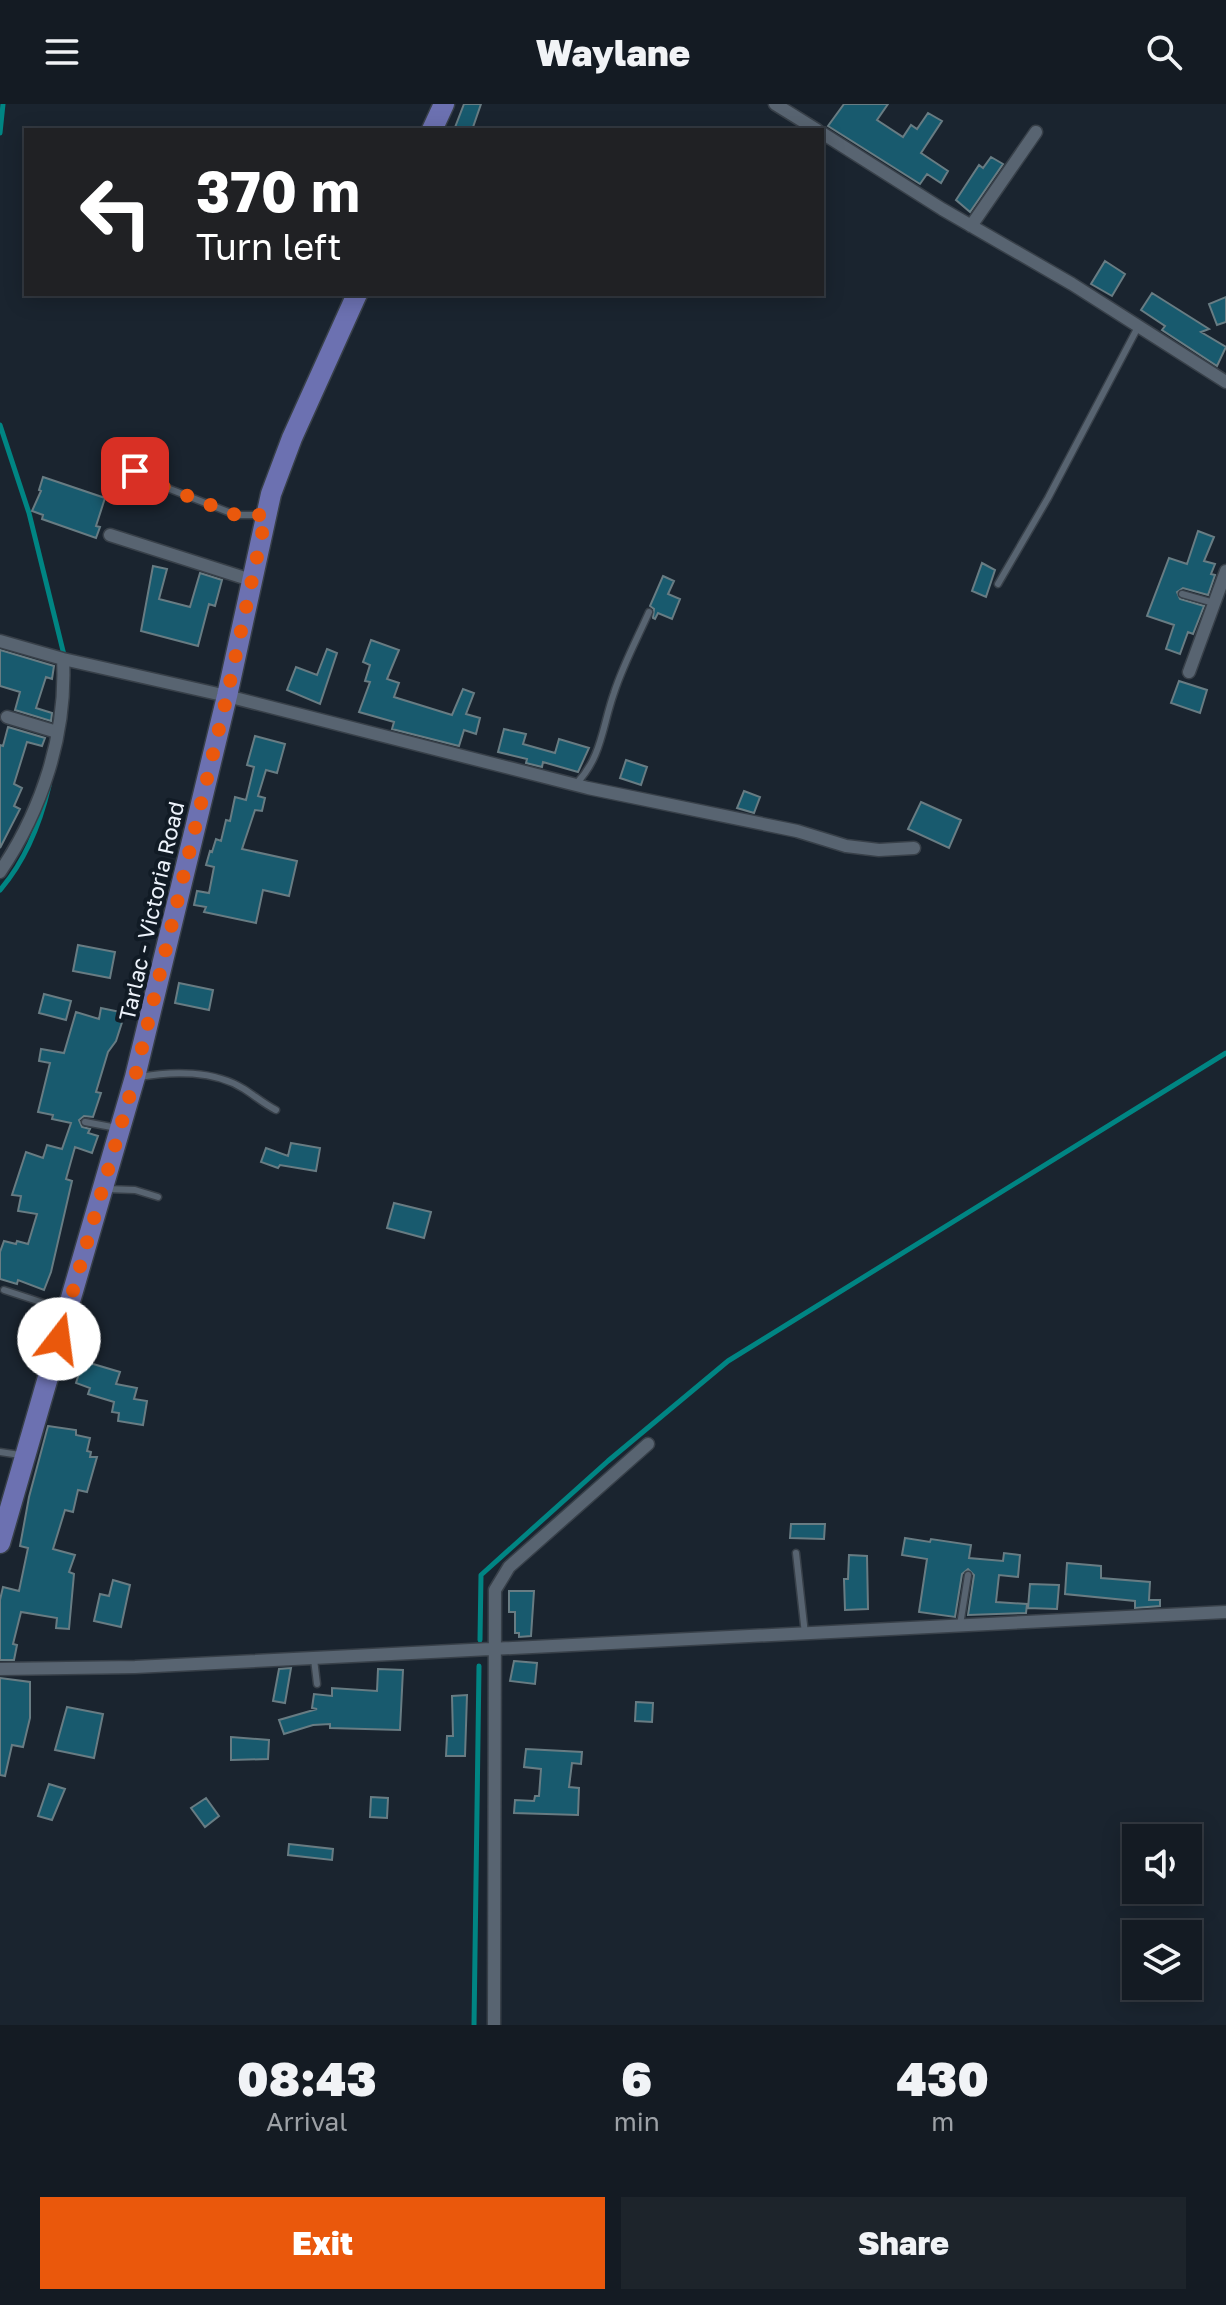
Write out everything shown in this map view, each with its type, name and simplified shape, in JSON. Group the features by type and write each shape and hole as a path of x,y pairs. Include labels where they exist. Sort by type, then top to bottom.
{"main road":[{"path":"433,128 444,104"},
{"name":"Tarlac - Victoria Road","path":"0,1543 135,1077 227,696 266,515 292,438 356,296"}],"street":[{"path":"775,104 814,128"},
{"path":"971,226 1036,132"},
{"path":"824,134 971,226 1072,284 1226,382"},
{"path":"110,535 251,580"},
{"path":"1189,672 1226,571"},
{"path":"0,641 576,784 797,831 846,846 879,850 914,848"},
{"path":"0,872 30,822 47,781 65,686 63,659"},
{"path":"7,717 57,732"},
{"path":"494,2025 495,1590 502,1575 648,1444"},
{"path":"0,1669 314,1659 1226,1612"}],"lane":[{"path":"998,584 1048,498 1138,327"},
{"path":"135,471 152,482 236,515 266,515"},
{"path":"1182,594 1214,603"},
{"path":"576,784 590,769 597,755 614,690 649,612"},
{"path":"135,1077 161,1073 197,1074 220,1079 242,1088 276,1110"},
{"path":"85,1122 120,1129"},
{"path":"102,1189 135,1190 158,1197"},
{"path":"4,1290 67,1310"},
{"path":"0,1452 26,1456"},
{"path":"796,1553 805,1634"},
{"path":"960,1625 968,1575"},
{"path":"314,1659 317,1684"}],"building":[{"path":"464,104 481,104 473,128 455,128"},
{"path":"844,104 888,104 877,120 903,137 911,125 917,129 928,113 942,121 921,153 948,171 941,183 927,174 920,184 828,126"},
{"path":"991,157 1003,164 970,212 956,200 979,165 983,168"},
{"path":"1105,261 1125,274 1112,296 1091,284"},
{"path":"1152,293 1209,329 1201,332 1226,347 1217,366 1162,330 1165,326 1141,310"},
{"path":"1226,297 1226,322 1217,325 1209,304"},
{"path":"140,442 154,451 144,470 124,463"},
{"path":"43,477 105,498 96,526 100,527 96,538 42,519 43,515 32,511 41,491"},
{"path":"1198,531 1214,537 1204,561 1215,564 1211,574 1215,575 1208,595 1183,588 1177,592 1180,599 1204,606 1193,634 1188,632 1180,654 1166,649 1174,625 1147,616 1169,558 1187,564"},
{"path":"982,563 995,570 986,597 972,591"},
{"path":"153,566 167,569 159,599 190,607 200,573 222,580 215,606 209,604 198,646 141,631"},
{"path":"663,576 674,581 668,594 680,599 672,619 658,613 653,618 654,609 650,606"},
{"path":"371,640 399,650 387,679 399,683 394,697 452,715 463,689 474,693 466,714 480,718 476,734 464,730 459,746 392,729 394,722 359,712 370,682 365,681 370,665 363,662"},
{"path":"327,649 337,653 320,704 287,690 296,667 317,675"},
{"path":"0,650 54,666 52,679 46,677 36,708 52,713 51,721 15,710 20,692 0,686"},
{"path":"1179,681 1207,690 1200,713 1171,703"},
{"path":"8,727 45,738 42,746 27,742 14,784 22,788 14,806 20,809 0,848 0,745 3,746"},
{"path":"504,729 526,734 523,744 555,753 559,739 589,748 578,772 543,762 542,767 526,763 527,759 498,752"},
{"path":"255,736 285,744 277,773 266,770 258,796 265,798 262,811 255,810 242,849 297,861 289,896 263,890 256,923 204,912 206,907 194,905 197,891 209,893 214,867 206,865 216,839 221,841 226,820 230,821 235,797 246,800 254,767 247,765"},
{"path":"626,760 647,767 641,785 620,778"},
{"path":"744,791 760,797 754,813 737,808"},
{"path":"921,802 961,820 949,848 908,829"},
{"path":"78,945 115,952 110,978 73,971"},
{"path":"179,983 213,990 209,1010 175,1003"},
{"path":"44,994 71,1001 66,1020 39,1013"},
{"path":"101,1008 125,1013 116,1041 108,1052 96,1092 101,1093 93,1117 84,1116 79,1120 82,1127 90,1129 88,1133 98,1136 92,1153 75,1147 66,1179 72,1181 51,1272 44,1290 18,1280 17,1284 0,1279 0,1252 4,1241 28,1244 37,1214 18,1211 21,1196 12,1195 26,1152 43,1158 47,1145 62,1149 71,1123 38,1112 50,1063 39,1061 41,1049 64,1053 76,1012 99,1019"},
{"path":"291,1143 320,1148 316,1171 280,1165 278,1168 261,1162 266,1148 288,1156"},
{"path":"394,1203 431,1212 424,1238 387,1228"},
{"path":"83,1361 120,1372 116,1384 137,1388 134,1399 147,1401 143,1425 118,1421 119,1413 112,1412 114,1402 88,1394 90,1388 76,1383"},
{"path":"48,1426 76,1430 76,1435 90,1438 87,1451 91,1452 90,1457 97,1457 87,1492 78,1490 73,1512 65,1510 53,1549 75,1555 69,1572 74,1574 69,1629 56,1628 57,1618 21,1612 13,1644 17,1645 14,1660 0,1660 0,1600 3,1587 19,1591 28,1548 20,1546"},
{"path":"791,1524 825,1524 824,1539 790,1538"},
{"path":"905,1538 971,1545 969,1558 1003,1561 1004,1553 1020,1555 1018,1577 999,1575 996,1602 1027,1604 1026,1613 968,1615 974,1575 968,1569 962,1574 955,1617 919,1612 927,1559 902,1555"},
{"path":"849,1555 867,1556 868,1609 845,1610 844,1579 848,1579"},
{"path":"1067,1563 1101,1566 1101,1578 1150,1582 1149,1600 1160,1600 1160,1606 1135,1608 1135,1601 1065,1594"},
{"path":"113,1580 130,1585 121,1627 94,1621 100,1594 109,1596"},
{"path":"1030,1584 1059,1585 1057,1609 1028,1608"},
{"path":"509,1591 534,1591 531,1636 519,1637 519,1633 515,1633 515,1612 509,1612"},
{"path":"514,1661 537,1663 535,1684 510,1681"},
{"path":"291,1668 285,1703 273,1701 279,1669"},
{"path":"378,1669 403,1670 400,1730 330,1728 330,1724 313,1725 284,1734 279,1720 317,1709 312,1708 314,1694 332,1696 332,1688 377,1691"},
{"path":"0,1678 30,1682 30,1718 23,1747 12,1745 5,1776 0,1775"},
{"path":"467,1695 465,1756 446,1756 447,1736 453,1736 452,1696"},
{"path":"636,1702 653,1703 652,1722 635,1721"},
{"path":"67,1707 103,1714 94,1758 55,1750"},
{"path":"231,1737 269,1740 268,1759 231,1760"},
{"path":"526,1749 582,1752 581,1764 572,1763 569,1787 579,1788 578,1815 514,1813 515,1800 534,1801 535,1796 539,1796 541,1769 524,1767"},
{"path":"49,1784 65,1789 52,1820 38,1816"},
{"path":"371,1797 388,1798 387,1818 370,1817"},
{"path":"206,1798 219,1816 205,1827 191,1808"},
{"path":"289,1844 333,1849 332,1860 288,1855"}],"waterway":[{"path":"0,133 3,104"},
{"path":"0,425 29,513 65,659"},
{"path":"0,890 31,841 49,786"},
{"path":"480,1640 481,1575 608,1461 728,1361 1226,1053"},
{"path":"474,2025 479,1666"}],"route":[{"path":"59,1339 135,1077 227,696 266,515 236,515 152,482 135,471"}]}
